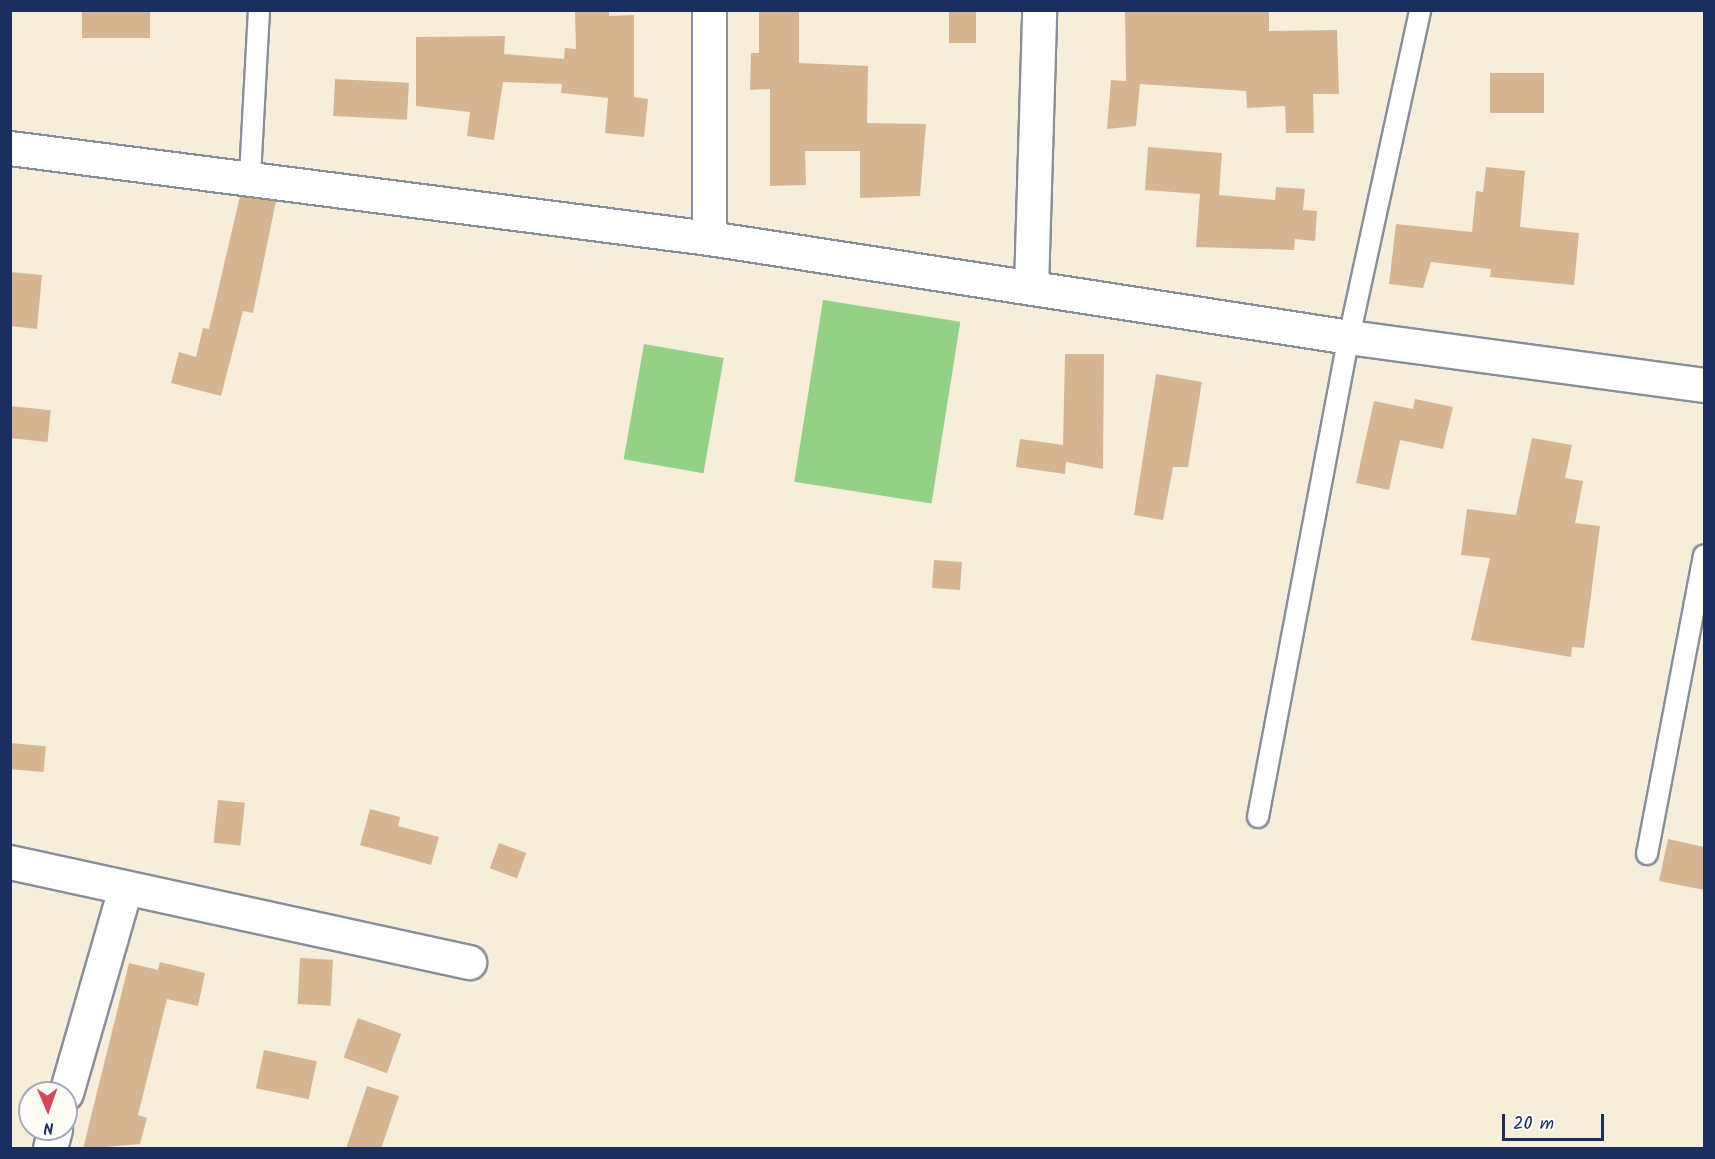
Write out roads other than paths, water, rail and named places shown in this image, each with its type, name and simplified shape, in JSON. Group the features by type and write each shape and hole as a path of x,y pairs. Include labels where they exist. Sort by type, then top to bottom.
{"street":[{"path":"709,238 710,10"},
{"path":"1031,287 1039,10"},
{"path":"10,148 250,176 709,238 1349,338 1704,384"},
{"path":"10,862 125,889 469,962"},
{"path":"69,1081 125,889"}],"lane":[{"path":"250,176 259,10"},
{"path":"1258,817 1349,338 1420,10"},
{"path":"1647,854 1704,555"}]}
